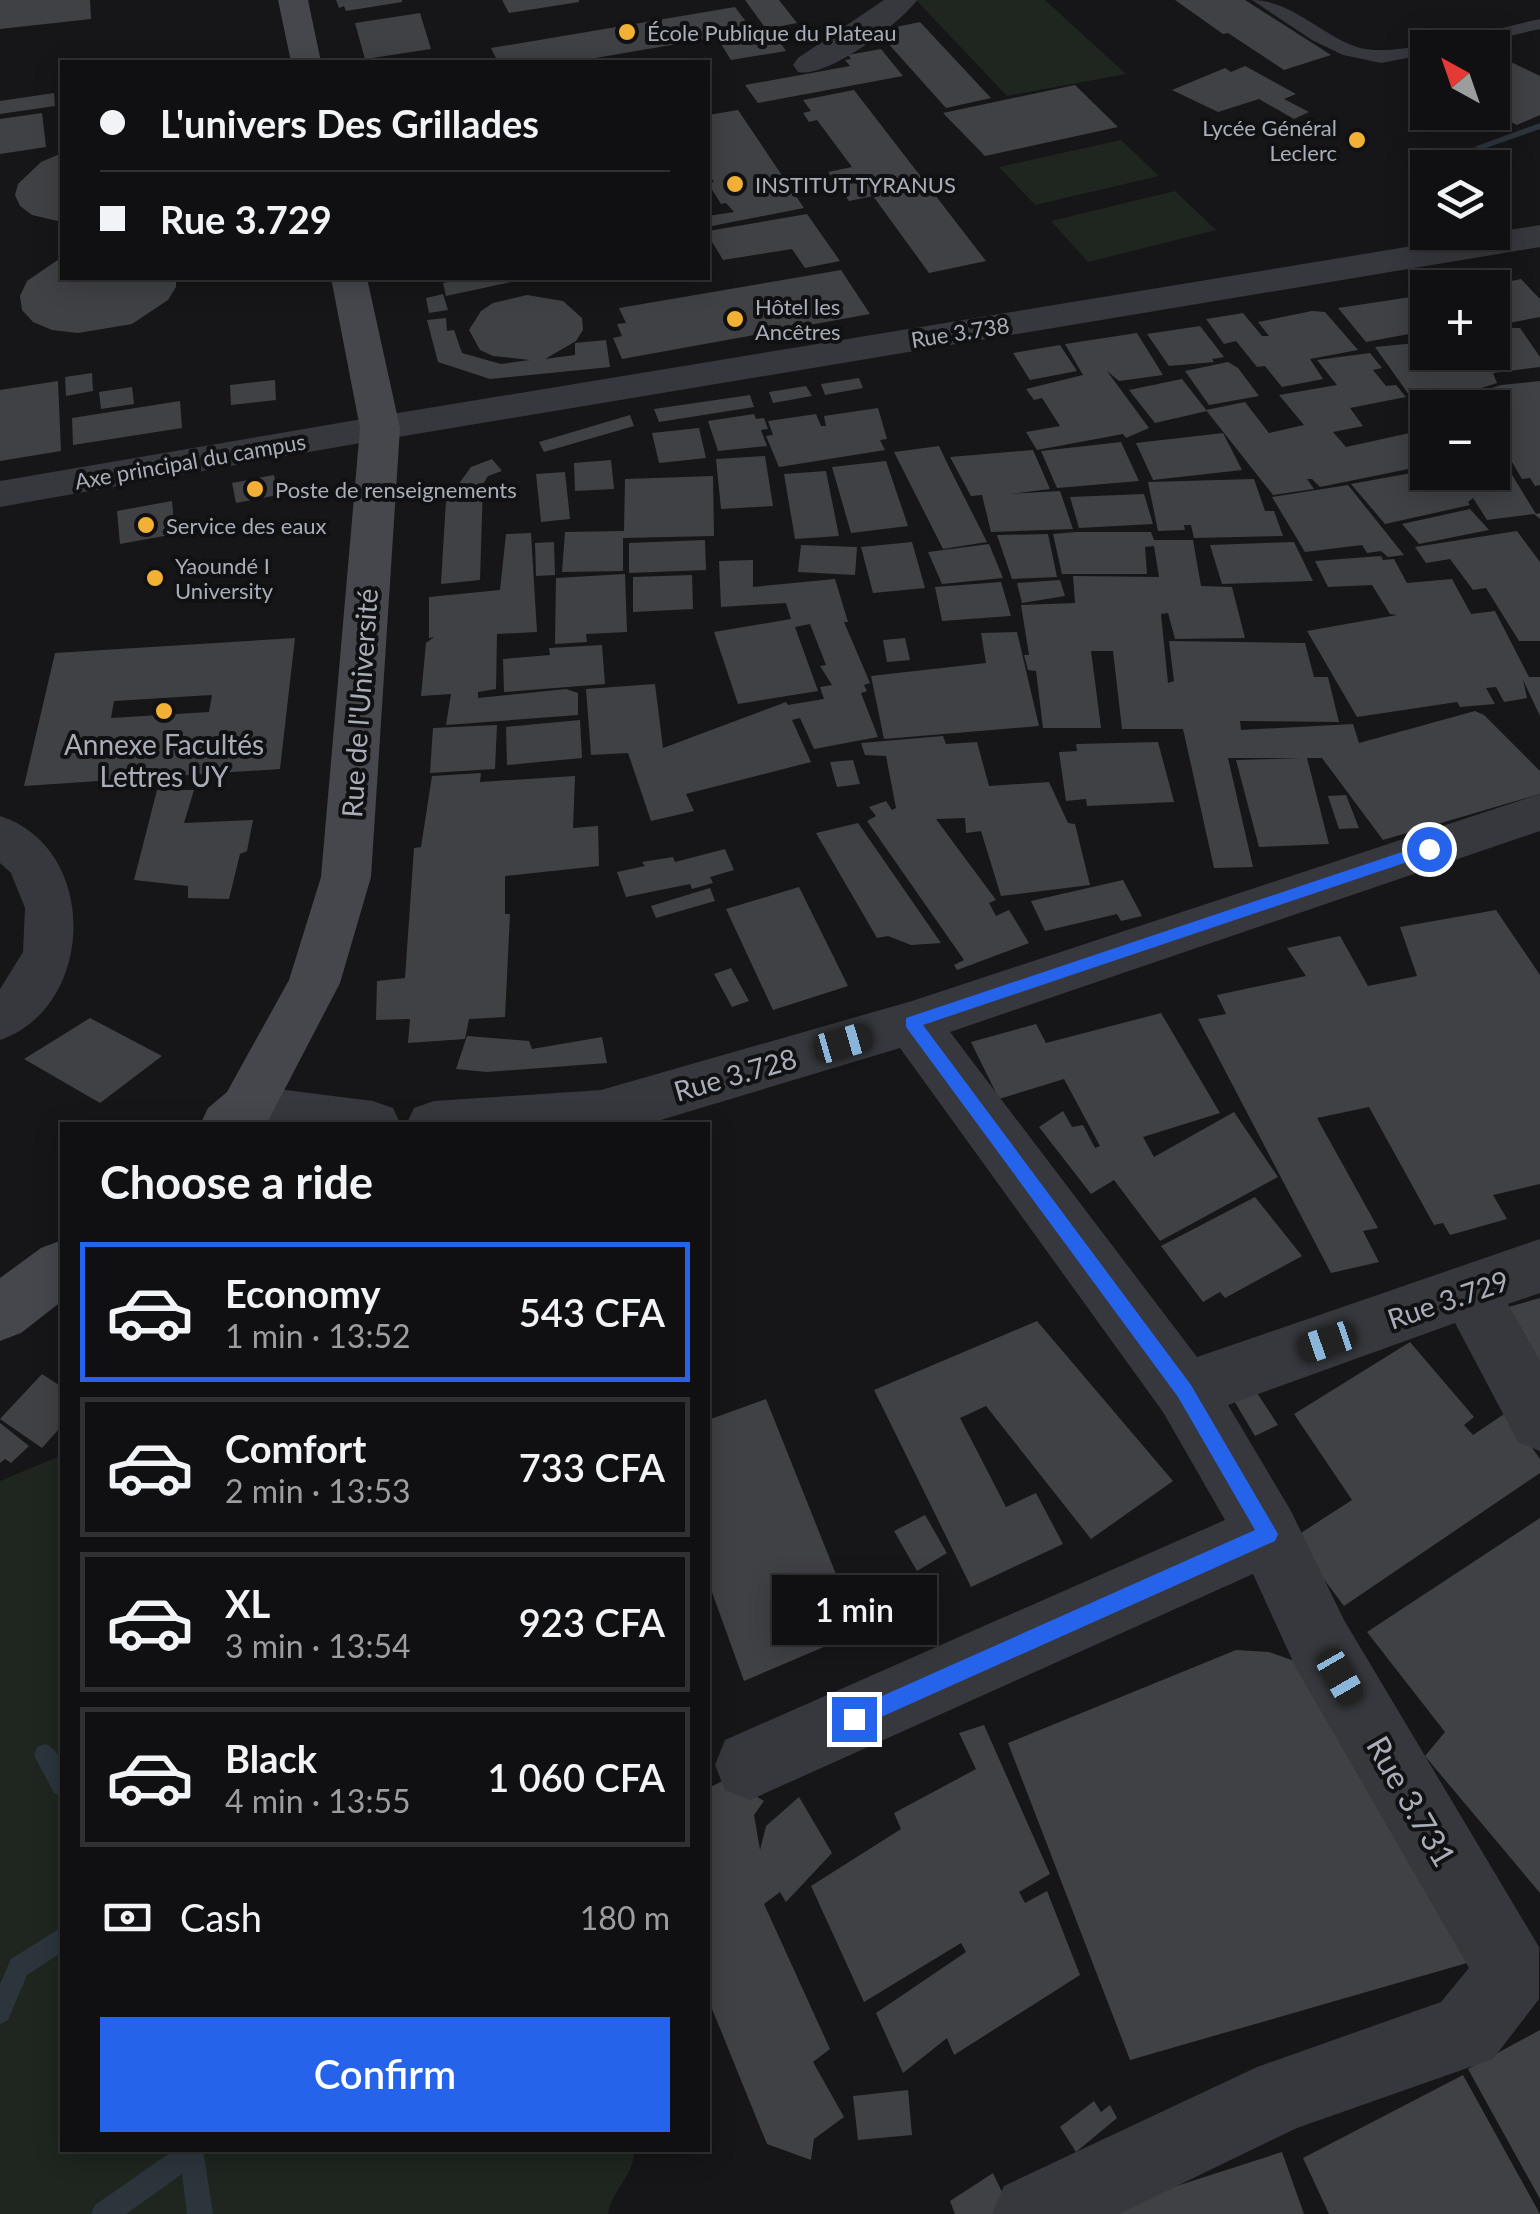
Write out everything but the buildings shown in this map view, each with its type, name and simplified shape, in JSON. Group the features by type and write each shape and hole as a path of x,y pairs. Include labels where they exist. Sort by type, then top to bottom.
{"main road":[{"path":"293,0 306,60"},
{"name":"Rue de l'Université","path":"237,1117 314,983 346,877 380,428 349,280"},
{"path":"0,1313 60,1268"}],"street":[{"path":"808,65 881,20 902,0"},
{"name":"Rue 3.738","path":"380,428 1525,249"},
{"name":"Axe principal du campus","path":"0,494 380,428"},
{"name":"Rue 3.728","path":"480,1122 601,1114 912,1022 1540,812"},
{"path":"0,835 31,862 50,908 49,954 25,999 0,1018"},
{"name":"Rue 3.731","path":"912,1022 1185,1391 1268,1534 1320,1644 1513,1974 1466,2032 1284,2094 1032,2214"},
{"path":"237,1117 322,1122"},
{"name":"Rue 3.729","path":"1185,1391 1540,1266"},
{"path":"1469,1292 1540,1421"},
{"path":"750,1765 1268,1534"}],"lane":[{"path":"1260,0 1346,50 1384,57 1410,52"},
{"path":"1510,30 1540,24"}],"shaded area":[{"path":"916,0 1045,0 1126,74 1007,96"},
{"path":"1121,140 1159,176 1035,205 999,167"},
{"path":"1175,191 1216,230 1088,262 1051,221"},
{"path":"60,1456 60,2152 634,2152 631,2167 608,2214 0,2214 0,1481"}],"waterway":[{"path":"1479,147 1540,126"},
{"path":"45,1755 60,1781"},
{"path":"0,2012 19,1967 60,1940"},
{"path":"191,2152 200,2214"},
{"path":"104,2214 191,2153"}],"place":[{"name":"École Publique du Plateau","path":"627,32"},
{"name":"Lycée Général Leclerc","path":"1357,140"},
{"name":"INSTITUT TYRANUS","path":"735,184"},
{"name":"Hôtel les Ancêtres","path":"735,319"},
{"name":"Poste de renseignements","path":"255,489"},
{"name":"Service des eaux","path":"146,525"},
{"name":"Yaoundé I University","path":"155,578"},
{"name":"Annexe Facultés Lettres UY","path":"164,711"}],"route":[{"path":"854,1719 1268,1534 1185,1391 912,1022 1429,849"}]}
